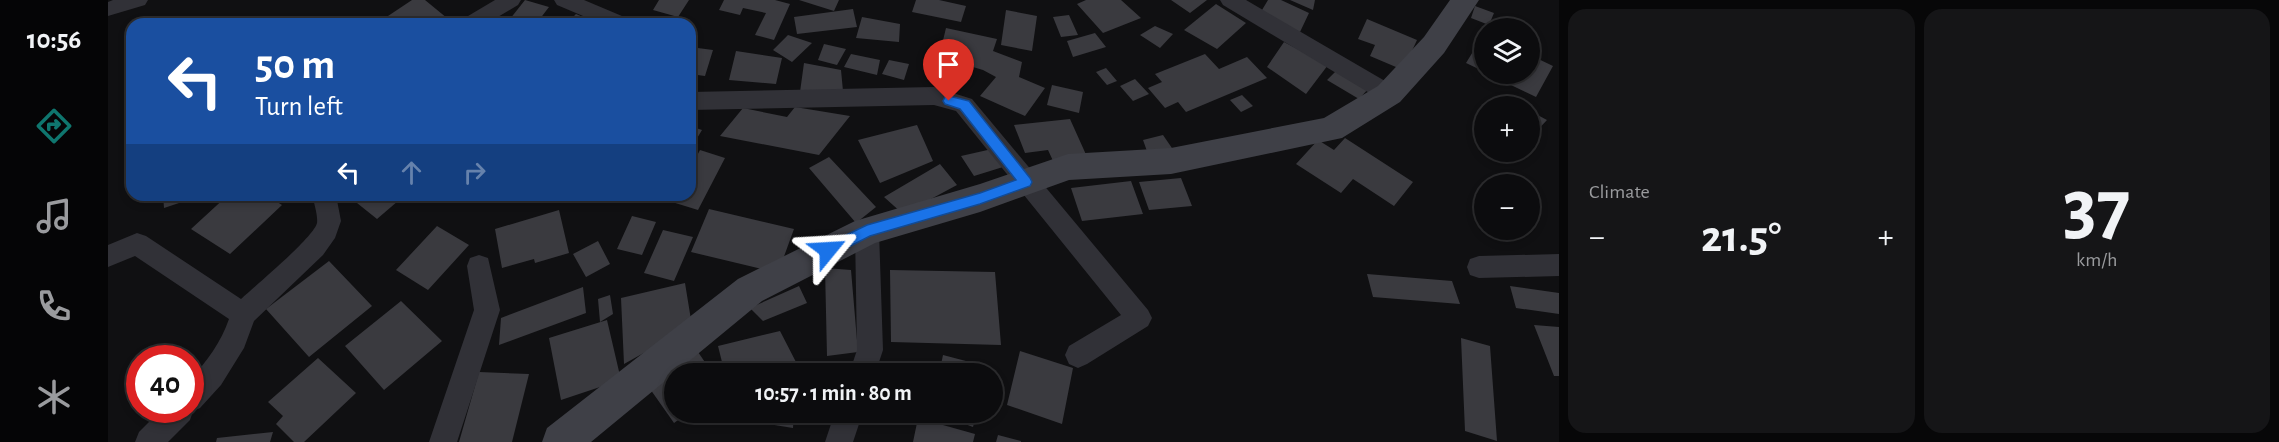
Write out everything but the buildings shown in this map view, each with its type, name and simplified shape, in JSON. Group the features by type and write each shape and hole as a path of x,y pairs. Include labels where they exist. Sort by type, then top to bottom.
{"street":[{"path":"108,9 138,0"},
{"path":"480,18 511,0"},
{"path":"564,0 608,18"},
{"path":"1230,0 1389,94"},
{"path":"561,442 750,290 867,231 980,198 1068,167 1171,161 1331,129 1389,94 1434,45 1465,0"},
{"path":"696,101 934,96 964,105 1139,318 1078,356"},
{"path":"204,384 212,376 235,339 243,314 314,247 326,231 329,221 325,201"},
{"path":"866,363 870,350 867,231"},
{"path":"108,256 137,244 243,314"},
{"path":"1479,267 1559,265"},
{"path":"443,442 487,310 478,266"},
{"path":"149,442 167,423"},
{"path":"839,442 845,423"}],"route":[{"path":"828,250 867,231 980,198 1025,182 964,105 949,101"}]}
